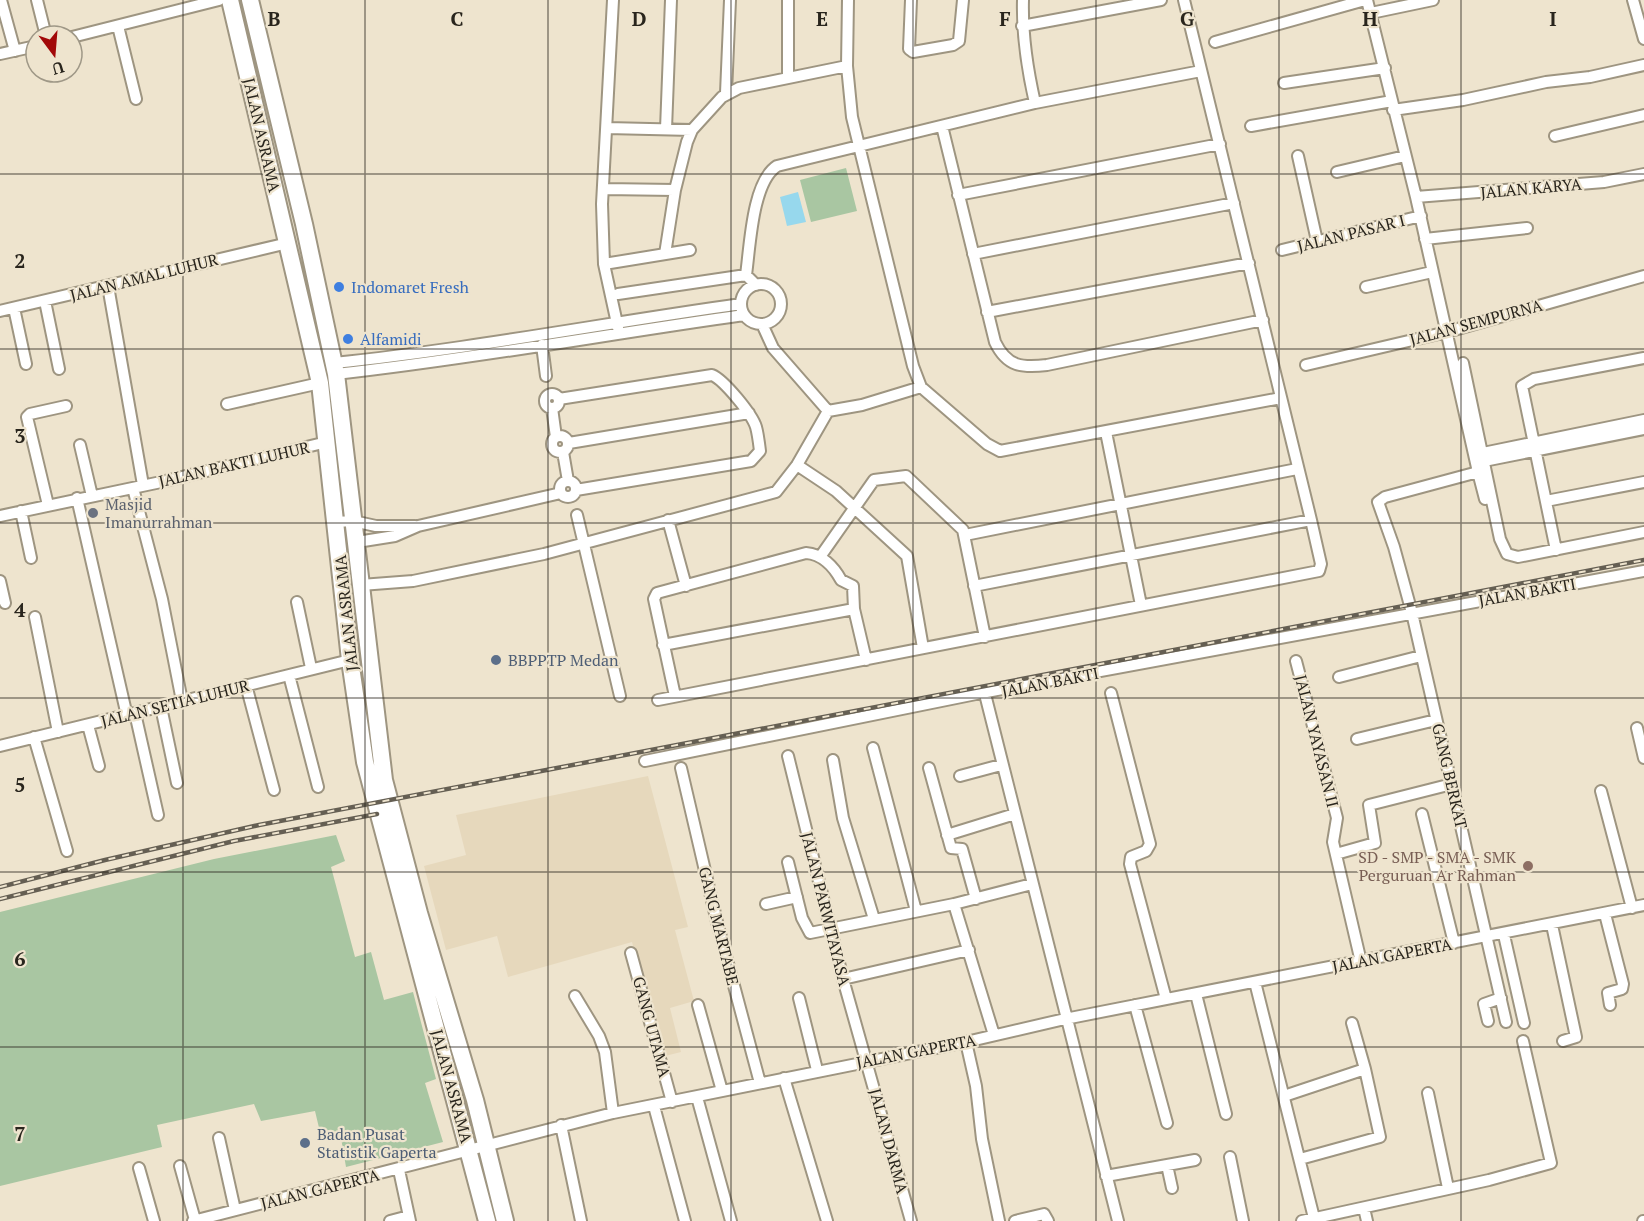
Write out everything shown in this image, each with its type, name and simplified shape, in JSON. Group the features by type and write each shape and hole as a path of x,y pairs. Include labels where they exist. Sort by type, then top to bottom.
{"highway":[{"name":"JALAN ASRAMA","path":"230,0 320,383 350,660 365,762 487,1221"},
{"name":"JALAN ASRAMA","path":"250,0 304,224 335,368 353,521 369,584 375,716 384,780 419,913 487,1146 505,1221"}],"street":[{"path":"1,0 15,51"},
{"path":"37,0 43,24"},
{"path":"84,34 219,0"},
{"path":"613,0 604,189 604,264 618,327"},
{"path":"666,129 671,0"},
{"path":"726,93 730,0"},
{"path":"788,0 788,76"},
{"path":"848,0 848,89 859,145 913,366 921,387 987,444 1000,451 1281,398"},
{"path":"911,0 909,50 912,52 953,45 959,41 963,0"},
{"path":"1023,0 1022,26 1035,103"},
{"path":"1022,26 1161,0"},
{"path":"658,700 1141,605 1314,574 1322,567 1297,469 1250,262 1184,0"},
{"path":"1215,42 1366,0 1385,68 1392,106 1421,216 1447,332 1500,539 1507,554 1518,557 1644,532"},
{"path":"1371,13 1433,0"},
{"path":"1633,0 1644,39"},
{"path":"118,26 136,99"},
{"path":"0,54 24,49"},
{"path":"1251,126 1392,106 1463,100 1546,82 1590,77 1644,65"},
{"path":"665,254 675,190 692,130 726,93 788,76 847,66"},
{"path":"1284,83 1385,68"},
{"path":"746,275 758,196 772,169 782,164 1035,103 1201,71"},
{"path":"1555,136 1644,115"},
{"path":"942,126 987,312 1000,352 1020,368 1047,365 1263,320"},
{"path":"607,128 692,130"},
{"path":"958,195 1220,144"},
{"path":"1298,156 1317,241"},
{"path":"1337,172 1405,156"},
{"name":"JALAN KARYA","path":"1416,197 1622,180 1644,174"},
{"path":"604,189 675,190"},
{"path":"973,254 1234,203"},
{"name":"JALAN PASAR I","path":"1282,250 1421,216"},
{"path":"1425,239 1527,228"},
{"name":"JALAN AMAL LUHUR","path":"0,311 288,243"},
{"path":"604,264 690,250"},
{"path":"987,312 1250,262"},
{"path":"1366,287 1432,272"},
{"path":"746,275 756,285"},
{"path":"618,294 746,275"},
{"name":"JALAN SEMPURNA","path":"1306,365 1447,332 1644,276"},
{"path":"756,285 769,286 779,295 781,301 778,314 768,323 762,324 749,320 742,310 745,292 756,285"},
{"path":"108,286 138,486 182,701"},
{"path":"45,301 59,369"},
{"path":"14,308 26,364"},
{"path":"427,359 618,327 742,310"},
{"path":"762,324 773,348 828,411"},
{"path":"335,368 542,345 618,327"},
{"path":"542,345 546,376"},
{"path":"1556,550 1522,388 1527,382 1644,358"},
{"path":"1463,363 1498,555"},
{"path":"357,542 561,493 567,497 576,490 751,461 758,455 756,424 749,413 717,377 707,375 555,404 556,436 552,447 566,448 749,413"},
{"path":"227,404 320,383"},
{"path":"828,411 862,405 921,387"},
{"path":"48,505 27,417 66,406"},
{"path":"369,584 400,582 544,554 776,492 797,465 828,411"},
{"path":"1482,462 1534,446 1644,420"},
{"path":"1534,446 1644,429"},
{"path":"1106,432 1133,554 1141,605"},
{"name":"JALAN BAKTI LUHUR","path":"0,516 327,442"},
{"path":"80,445 92,496"},
{"path":"566,448 568,481"},
{"name":"GANG BERKAT","path":"1482,462 1385,497 1378,502 1394,547 1412,613 1506,1022"},
{"path":"797,465 836,491 907,555 923,648"},
{"path":"965,535 1297,469"},
{"path":"820,557 874,480 906,476 960,526 965,535 985,637"},
{"path":"568,481 574,484 576,490"},
{"path":"561,493 561,485 568,481"},
{"path":"1546,501 1644,482"},
{"path":"77,498 158,815"},
{"path":"21,511 31,558"},
{"path":"577,515 620,696"},
{"path":"669,520 686,586"},
{"path":"974,586 1311,520"},
{"path":"336,522 353,521 376,526 418,526"},
{"path":"376,526 378,538"},
{"path":"675,696 654,599 660,592 806,553 820,557 837,571 841,580 853,586 854,609 866,660"},
{"name":"JALAN BAKTI","path":"1118,1221 1065,1019 985,694 1644,571"},
{"path":"0,581 5,603"},
{"path":"297,602 311,668"},
{"path":"663,645 854,609"},
{"path":"35,616 58,732"},
{"path":"1339,677 1421,656"},
{"name":"JALAN SETIA LUHUR","path":"1,743 88,725 350,660"},
{"name":"JALAN YAYASAN II","path":"1296,661 1337,818 1332,838 1361,962"},
{"path":"289,675 318,787"},
{"path":"246,685 274,790"},
{"path":"1111,693 1150,844 1146,851 1131,857 1130,864 1166,999"},
{"path":"645,761 985,694"},
{"path":"161,707 177,783"},
{"path":"1357,739 1436,720"},
{"path":"88,725 99,766"},
{"path":"1637,728 1644,758"},
{"path":"34,737 67,850"},
{"path":"873,748 916,911"},
{"name":"JALAN PARWITAYASA","path":"788,756 843,979 868,1061"},
{"path":"833,760 843,818 874,919"},
{"path":"960,776 1001,765"},
{"name":"GANG MARTABE","path":"681,768 717,922 760,1083"},
{"path":"929,768 952,849 962,849 976,899"},
{"path":"1336,854 1376,843 1369,805 1452,784"},
{"path":"1601,791 1632,908"},
{"path":"947,834 1015,814"},
{"path":"1422,814 1454,943"},
{"path":"788,862 809,932 954,904 1032,884"},
{"path":"766,904 797,897"},
{"path":"954,904 994,1035"},
{"name":"JALAN GAPERTA","path":"194,1221 399,1170 595,1117 817,1070 966,1042 1065,1019 1504,935 1644,905"},
{"path":"1605,914 1623,986 1622,989 1608,993 1610,1005"},
{"path":"1552,925 1576,1037 1563,1041"},
{"path":"1504,935 1524,1023"},
{"path":"843,979 969,950"},
{"name":"GANG UTAMA","path":"630,953 640,979 672,1102"},
{"path":"1254,982 1314,1218"},
{"path":"1196,994 1226,1114"},
{"path":"575,996 599,1036 605,1052 610,1114"},
{"path":"799,998 817,1070"},
{"path":"1488,1021 1484,1004 1501,998"},
{"path":"698,1005 722,1091"},
{"path":"1135,1005 1167,1123"},
{"path":"1300,1159 1380,1137 1352,1023"},
{"path":"1302,1221 1551,1163 1523,1041"},
{"path":"966,1042 976,1086 982,1139 999,1221"},
{"name":"JALAN DARMA","path":"868,1061 911,1221"},
{"path":"1284,1096 1365,1070"},
{"path":"784,1078 827,1221"},
{"path":"1428,1093 1448,1188"},
{"path":"697,1097 731,1221"},
{"path":"654,1106 685,1221"},
{"path":"561,1125 581,1221"},
{"path":"219,1138 235,1210"},
{"path":"1230,1157 1243,1221"},
{"path":"1106,1176 1195,1161"},
{"path":"1167,1165 1172,1188"},
{"path":"180,1166 194,1221"},
{"path":"139,1168 154,1221"},
{"path":"390,1221 410,1218 399,1170"},
{"path":"1364,1208 1367,1221"},
{"path":"1015,1221 1044,1214 1048,1221"}],"shaded area":[{"path":"648,776 688,927 675,930 694,1001 670,1008 681,1052 661,1057 632,942 508,977 497,936 446,950 424,866 466,855 456,815"}],"green space":[{"path":"846,168 857,211 811,222 800,180"},
{"path":"336,835 345,861 331,867 355,957 371,952 384,1000 413,992 436,1079 425,1083 443,1142 346,1167 340,1132 320,1132 315,1111 261,1121 254,1104 157,1125 162,1147 0,1186 0,912 214,859"}],"water":[{"path":"798,192 806,222 787,226 780,197"}],"railway":[{"path":"0,887 105,860 259,825 1644,560"},
{"path":"0,899 234,841 377,814"}],"place":[{"name":"Indomaret Fresh","path":"339,287"},
{"name":"Alfamidi","path":"348,339"},
{"name":"Masjid Imanurrahman","path":"93,513"},
{"name":"BBPPTP Medan","path":"496,660"},
{"name":"SD - SMP - SMA - SMK Perguruan Ar Rahman","path":"1528,866"},
{"name":"Badan Pusat Statistik Gaperta","path":"305,1143"}]}
